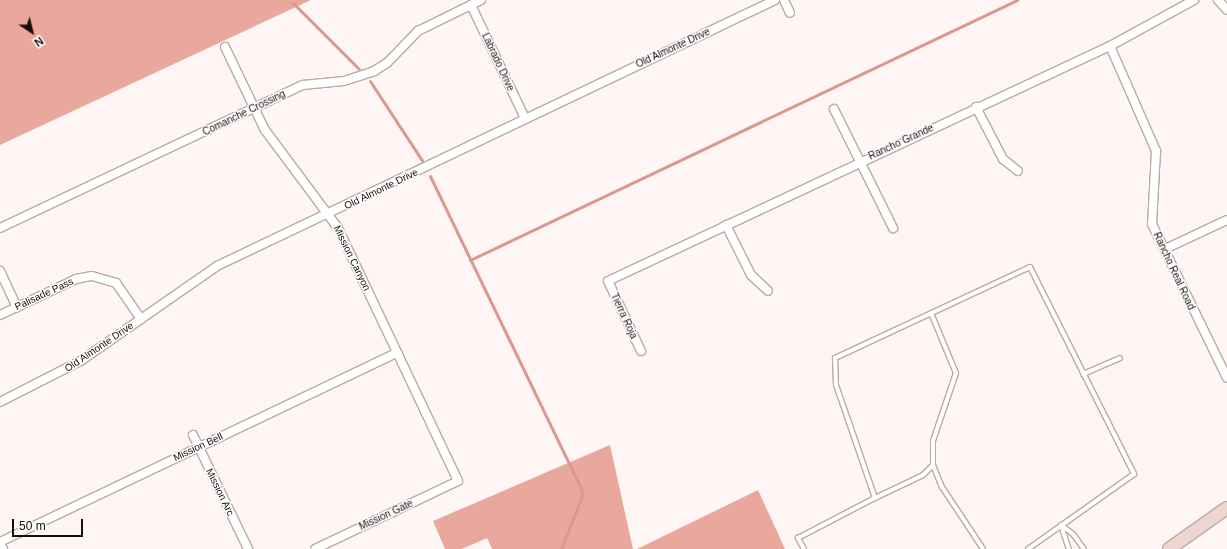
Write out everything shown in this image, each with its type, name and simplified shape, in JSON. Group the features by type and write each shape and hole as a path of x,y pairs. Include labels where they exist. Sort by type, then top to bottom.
{"main road":[{"path":"1169,549 1227,508"}],"street":[{"name":"Comanche Crossing","path":"0,228 303,85 344,81 374,71 387,63 418,31 481,0"},
{"name":"Old Almonte Drive","path":"0,402 82,360 217,266 330,214 525,118 775,0"},
{"path":"784,0 790,13"},
{"name":"Rancho Grande","path":"608,281 860,161 1110,46 1194,0"},
{"path":"1218,0 1227,10"},
{"name":"Labrado Drive","path":"471,5 525,118"},
{"name":"Rancho Real Road","path":"1110,46 1156,151 1152,224 1227,378"},
{"name":"Mission Canyon","path":"225,47 254,108 276,148 330,214 458,481"},
{"path":"976,107 1003,159 1018,171"},
{"path":"834,109 893,228"},
{"path":"1165,249 1227,220"},
{"path":"726,225 751,275 768,291"},
{"path":"0,271 17,307"},
{"name":"Palisade Pass","path":"0,315 76,279 92,276 116,282 141,319"},
{"name":"Tierra Roja","path":"608,281 641,351"},
{"name":"Mission Bell","path":"0,543 397,353"},
{"name":"Mission Arc","path":"193,435 248,549"},
{"name":"Mission Gate","path":"315,549 458,481"},
{"path":"0,543 3,549"}],"lane":[{"path":"875,498 836,385 835,358 1030,267 1134,474 1028,549"},
{"path":"931,313 956,373 933,441 934,465 942,487 982,549"},
{"path":"1083,374 1120,358"},
{"path":"804,549 798,538 923,475 934,465"},
{"path":"1061,525 1069,549"},
{"path":"1061,525 1073,534 1084,549"}],"shaded area":[{"path":"0,0 311,0 0,145"},
{"path":"610,445 633,549 492,549 487,538 462,549 445,549 433,521"},
{"path":"758,490 785,549 637,549"}],"waterway":[{"path":"470,260 1017,0"},
{"path":"293,3 359,69"},
{"path":"370,81 423,162"},
{"path":"430,176 581,489 582,496 561,549"}]}
